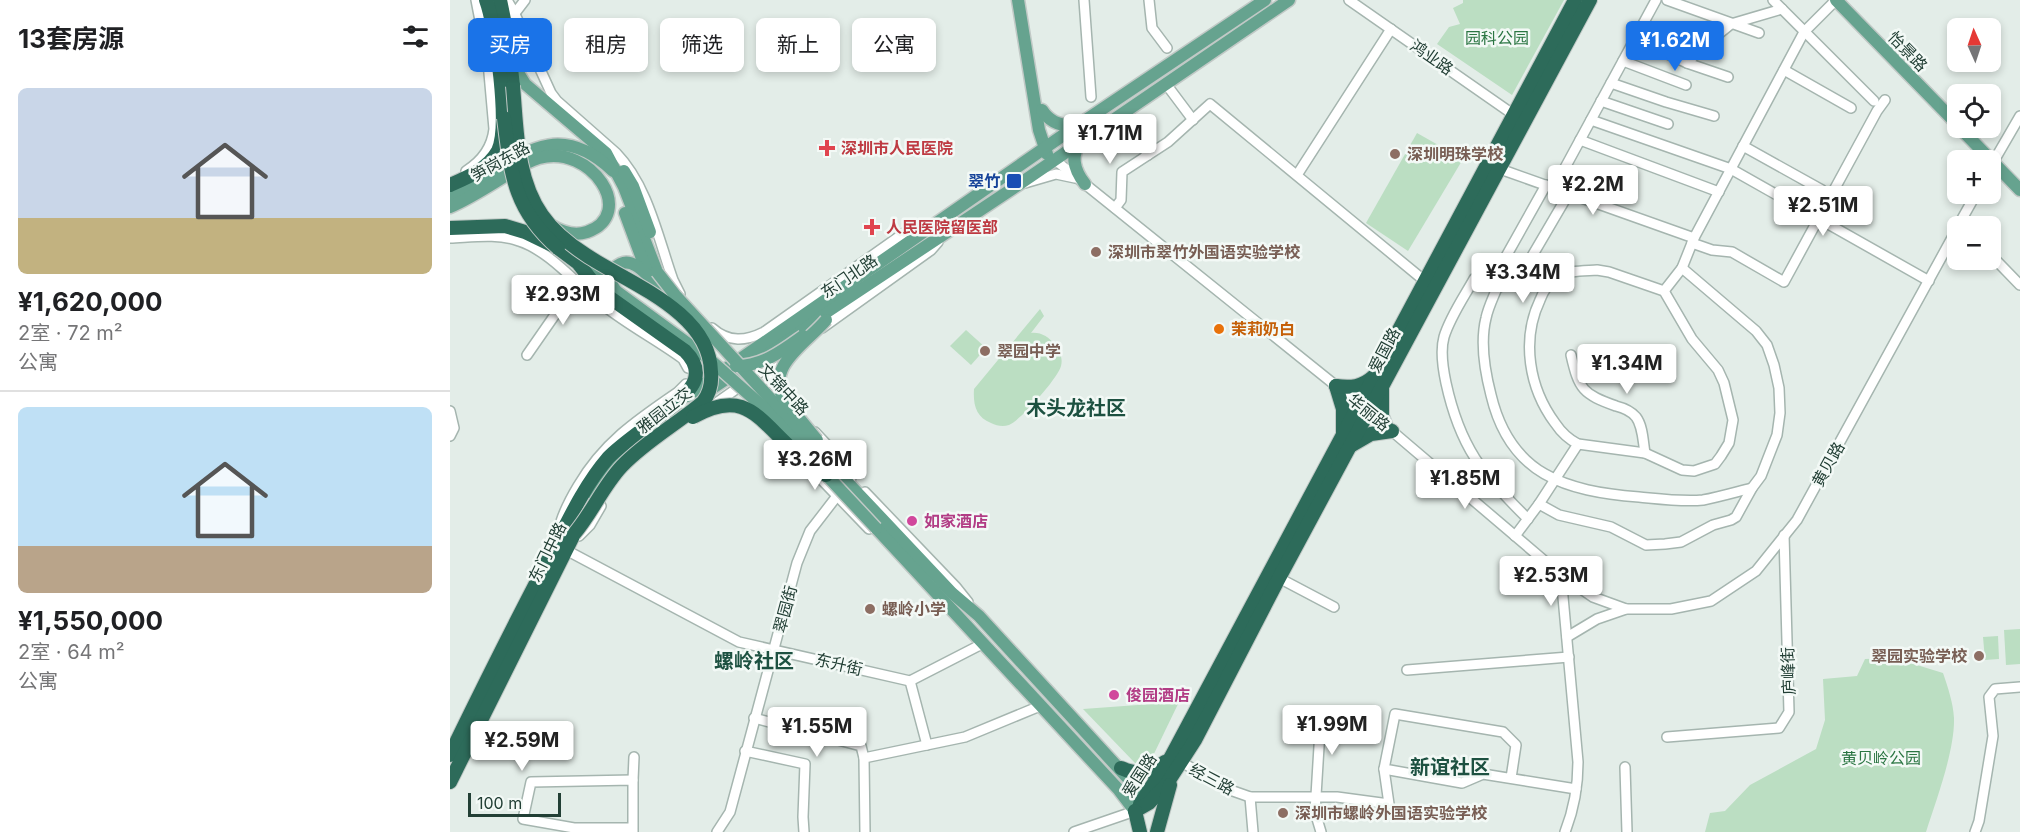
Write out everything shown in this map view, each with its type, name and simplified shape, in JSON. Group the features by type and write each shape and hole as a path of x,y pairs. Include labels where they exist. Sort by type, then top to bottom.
{"highway":[{"path":"486,0 507,87"},
{"path":"500,0 504,18"},
{"name":"爱国路","path":"1135,811 1172,777 1176,760 1365,408 1376,375 1575,0"},
{"name":"爱国路","path":"1365,408 1382,388 1590,0"},
{"path":"507,87 509,72"},
{"name":"文锦中路","path":"507,87 504,118 510,169 521,201 539,231 578,263"},
{"name":"雅园立交","path":"507,87 525,177 535,203 549,223 581,252 681,313 701,338 708,351 711,367 710,389 703,402 632,456 603,490 586,520 574,534"},
{"path":"450,185 481,169 492,160 501,140 504,118"},
{"path":"450,228 487,226 515,229 558,248"},
{"name":"雅园立交","path":"578,263 599,290 618,306 668,338 692,358 696,377 683,399"},
{"path":"1376,375 1362,385 1336,386 1343,409 1347,442 1389,428 1383,416 1382,388"},
{"name":"东门中路","path":"450,782 562,547 578,503 594,476 629,438 683,399"},
{"path":"655,439 712,407 736,406 759,417 794,451 830,471"},
{"name":"爱国路","path":"1147,800 1176,760 1195,740 1347,442"},
{"name":"东门中路","path":"452,747 562,547 574,534"},
{"path":"1121,768 1143,773 1176,760"},
{"path":"1157,832 1172,777"},
{"name":"文锦中路","path":"1147,800 1155,818 1157,832"},
{"name":"文锦中路","path":"1135,811 1140,832"}],"main road":[{"path":"1017,0 1039,130 1046,148 1055,160"},
{"path":"1024,0 1046,148"},
{"name":"东门北路","path":"733,363 1265,0"},
{"name":"东门北路","path":"725,379 1018,185 1289,0"},
{"name":"怡景路","path":"1836,0 1947,114"},
{"name":"怡景路","path":"1846,0 1947,102"},
{"name":"文锦中路","path":"518,72 525,84 605,158 624,187 650,255 655,277 675,295 830,471 880,524 979,616 1121,768 1147,800"},
{"path":"1042,110 1046,116 1057,123 1071,126 1082,123"},
{"name":"怡景路","path":"1971,138 1983,150"},
{"path":"1083,141 1077,147 1075,162 1083,182"},
{"name":"笋岗东路","path":"450,197 474,185 526,151 539,147 552,145 574,147 605,158"},
{"name":"笋岗东路","path":"450,207 529,162 550,156 572,158 590,168 605,186 608,194 606,216 589,231 573,233 561,230 549,223"},
{"path":"605,158 642,262 670,300 710,340 720,346 741,349 758,345"},
{"path":"605,158 623,170 633,186 670,293 681,313"},
{"name":"怡景路","path":"2001,165 2020,177"},
{"name":"怡景路","path":"2001,169 2020,190"},
{"path":"616,291 612,285 612,272 625,262 636,264 655,277"},
{"name":"文锦中路","path":"578,263 709,359 830,471"},
{"path":"709,359 730,366 757,364 826,323 863,295 877,278"},
{"path":"826,323 787,360 779,373 778,381 782,395 813,433 830,471"},
{"name":"东门中路","path":"683,399 733,363"},
{"name":"东门中路","path":"574,534 602,480 627,451 725,379"},
{"name":"文锦中路","path":"880,524 910,566 1119,790 1135,811"}],"street":[{"path":"450,180 469,170 481,159 489,150 493,139 488,62 476,0"},
{"path":"507,0 551,93 616,153 631,171 644,196 677,290 721,336 736,340 754,336 809,301 917,224"},
{"path":"512,18 514,12 525,0"},
{"path":"1084,0 1092,96"},
{"path":"1149,0 1152,28 1167,48"},
{"name":"鸿业路","path":"1348,0 1514,115"},
{"path":"1656,0 1580,140 1550,186 1493,287 1484,330 1486,375 1495,413 1503,433 1515,450 1555,481 1578,489 1606,494 1692,501 1752,488"},
{"path":"1667,0 1759,33"},
{"path":"1773,0 1874,101"},
{"path":"1664,291 1682,268 1693,240 1804,32 1836,0"},
{"path":"1687,63 1731,24 1782,9"},
{"path":"1297,175 1391,29"},
{"path":"1635,39 1687,63 1728,77"},
{"path":"1623,61 1686,85"},
{"path":"1784,70 1851,108"},
{"path":"1611,83 1714,116"},
{"path":"1166,84 1193,120"},
{"path":"1500,169 1693,240 1712,250 1732,252 1784,282 1885,100"},
{"path":"1601,101 1668,124"},
{"path":"1116,208 1121,200 1122,172 1168,142 1210,104 1426,282"},
{"path":"1122,114 1148,155"},
{"path":"2000,150 2020,116"},
{"path":"1591,120 1731,169 1929,281"},
{"path":"1580,140 1719,192"},
{"path":"1743,146 1822,190"},
{"name":"华丽路","path":"1055,160 1365,408 1561,575"},
{"path":"1018,185 1056,174 1083,182"},
{"path":"1528,519 1497,489 1478,465 1463,438 1444,374 1442,345 1444,334 1474,279 1493,287 1515,281 1521,275 1569,193"},
{"path":"562,547 590,525 612,486 629,466 651,448 931,250 950,230"},
{"path":"450,238 490,236 520,241 556,264 605,307 683,359 689,370 689,378 678,392 621,433 596,458 560,520 562,547"},
{"name":"黄贝路","path":"1567,637 1597,619 1626,609 1671,609 1711,601 1756,571 1797,520 1947,247"},
{"path":"2001,265 2020,285"},
{"path":"1539,504 1566,517 1611,528 1641,543 1681,542 1713,525 1736,517 1761,476 1777,435 1780,413 1779,388 1767,345 1756,331 1682,268"},
{"path":"1597,270 1664,291 1692,339 1718,370 1725,383 1731,405 1733,427 1729,443 1715,464 1705,469 1682,470 1645,453 1578,444 1571,441 1561,432 1545,410 1536,391 1531,369 1530,330 1534,311 1554,279 1562,274 1576,271 1597,270"},
{"path":"527,355 577,283"},
{"path":"1571,355 1578,381 1589,395 1630,411 1636,417 1640,423 1645,453"},
{"path":"770,365 769,377 772,384 830,448 846,473 956,587 979,616"},
{"path":"724,398 737,400 791,453 821,478 889,549 910,566"},
{"path":"450,411 454,428 450,436"},
{"path":"1515,536 1555,481 1578,444"},
{"name":"翠园街","path":"717,832 730,812 754,718 786,611 797,563 810,531 837,496"},
{"name":"庐峰街","path":"1667,737 1779,728 1789,712 1784,536"},
{"name":"东升街","path":"562,547 739,642 910,681"},
{"path":"1561,575 1578,750 1576,789 1565,832"},
{"name":"黄贝路","path":"1561,575 1593,597 1626,609"},
{"path":"1279,578 1334,607"},
{"path":"927,745 910,681 982,644"},
{"path":"1407,670 1569,657"},
{"path":"1976,832 1994,736 1989,697 1995,689 2020,687"},
{"path":"864,758 965,737 1040,706"},
{"path":"1321,714 1315,812 1321,832"},
{"path":"1511,778 1516,745 1503,732 1395,714 1384,769 1462,783 1484,774 1576,789"},
{"path":"754,718 861,746 864,758 865,832"},
{"path":"746,751 805,764 804,832"},
{"path":"633,780 531,782 523,819 574,828 633,830 634,757"},
{"name":"经三路","path":"1176,760 1233,791 1250,797 1357,799 1389,804 1384,769"},
{"path":"1625,768 1627,832"},
{"path":"1250,797 1253,832"},
{"path":"1074,832 1135,811"}],"green space":[{"name":"园科公园","path":"1463,0 1564,0 1512,95 1437,44 1449,27 1460,24 1453,8 1463,3"},
{"path":"1417,133 1463,159 1408,251 1366,223"},
{"path":"1040,309 1044,316 1031,333 1041,334 1053,342 1061,355 1061,366 1046,389 1015,422 1002,426 993,424 979,414 974,400 974,389"},
{"path":"966,330 986,348 971,365 950,346"},
{"path":"2020,629 2020,664 2006,665 2004,630"},
{"path":"1998,636 1999,659 1985,660 1983,637"},
{"name":"黄贝岭公园","path":"1894,658 1943,673 1953,706 1951,745 1926,832 1705,832 1710,813 1725,811 1750,785 1816,749 1825,720 1823,679 1857,676 1865,659"},
{"path":"1179,702 1150,762 1135,763 1083,709"}],"place":[{"name":"深圳市人民医院","path":"827,148"},
{"name":"深圳明珠学校","path":"1395,154"},
{"name":"翠竹","path":"1014,181"},
{"name":"人民医院留医部","path":"872,227"},
{"name":"深圳市翠竹外国语实验学校","path":"1096,252"},
{"name":"茉莉奶白","path":"1219,329"},
{"name":"翠园中学","path":"985,351"},
{"name":"如家酒店","path":"912,521"},
{"name":"螺岭小学","path":"870,609"},
{"name":"翠园实验学校","path":"1979,656"},
{"name":"俊园酒店","path":"1114,695"},
{"name":"深圳市螺岭外国语实验学校","path":"1283,813"}],"district":[{"name":"木头龙社区","path":"1076,408"},
{"name":"螺岭社区","path":"754,661"},
{"name":"新谊社区","path":"1450,767"}]}
